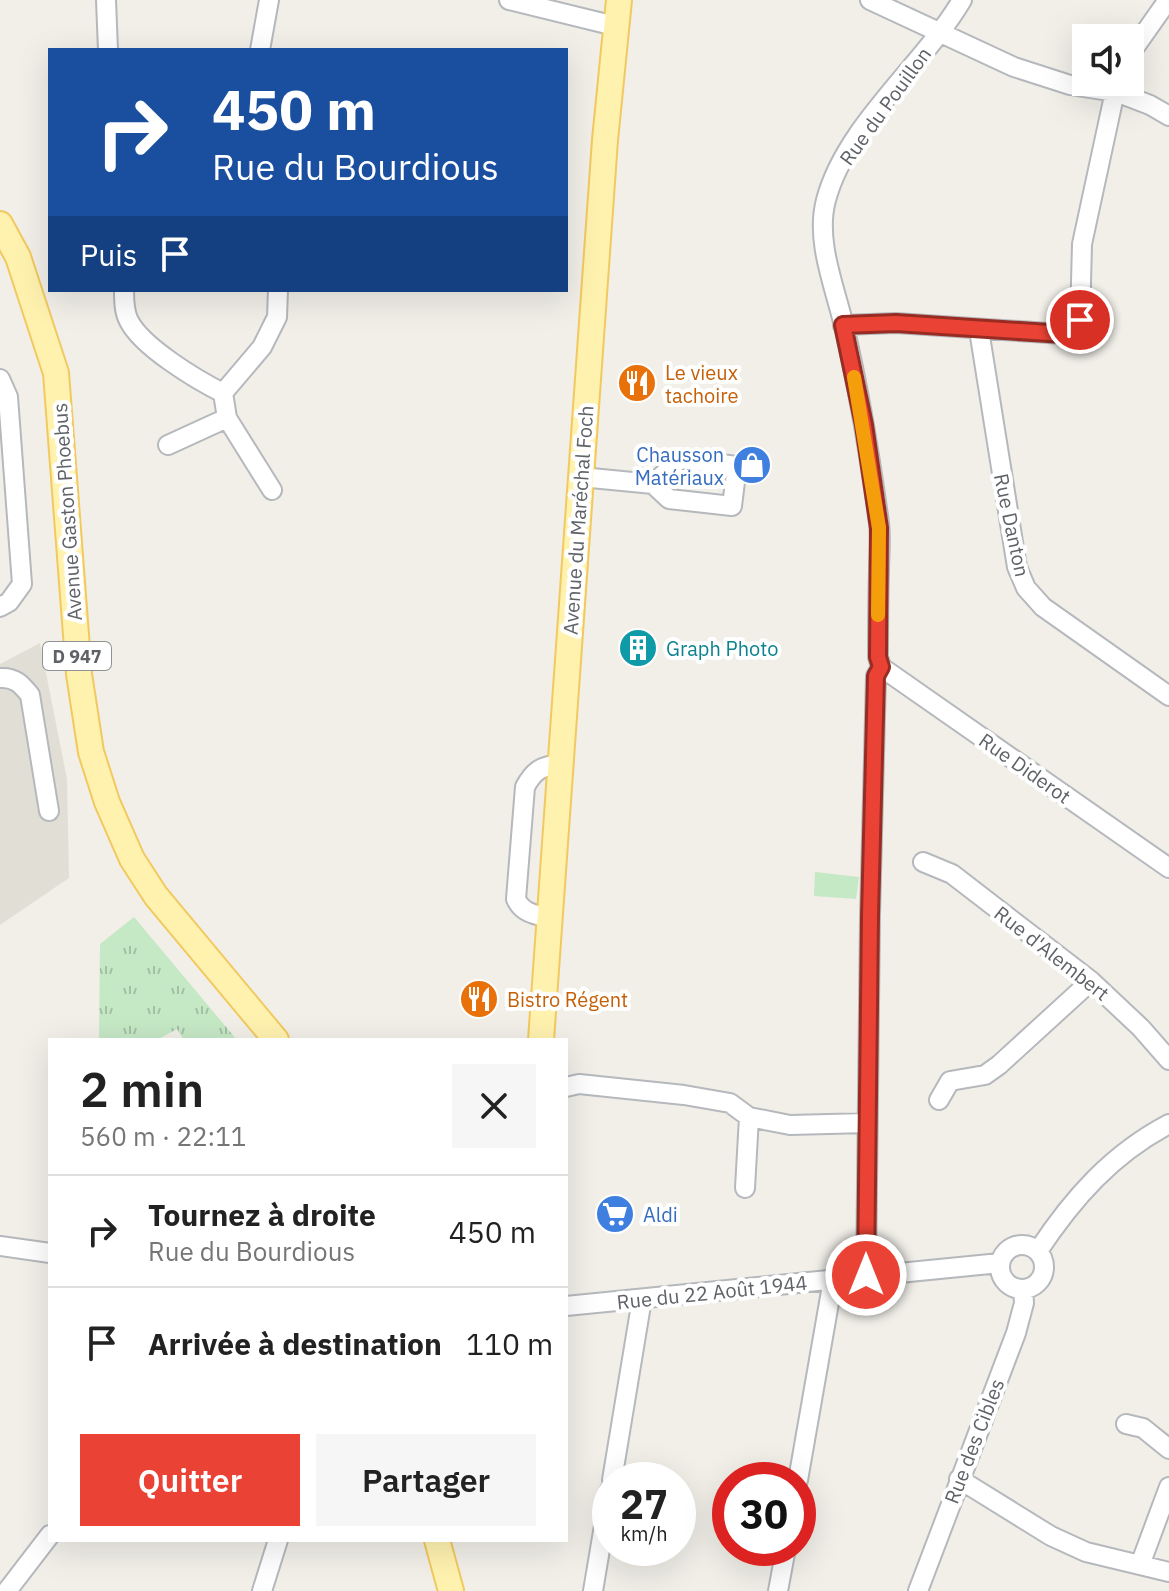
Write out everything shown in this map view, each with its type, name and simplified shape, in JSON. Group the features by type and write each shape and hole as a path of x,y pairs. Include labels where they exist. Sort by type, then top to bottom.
{"main road":[{"name":"Avenue du Maréchal Foch","path":"541,1038 619,0"},
{"name":"Avenue Gaston Phoebus","path":"0,224 18,257 56,373 79,674 91,752 107,802 132,859 156,896 267,1037"},
{"path":"438,1542 451,1591"}],"street":[{"path":"106,0 108,48"},
{"path":"260,48 269,0"},
{"path":"509,0 615,26"},
{"path":"870,0 940,34 1042,77 1072,85"},
{"name":"Rue du Pouillon","path":"866,1275 876,676 881,667 878,657 879,528 864,425 828,269 824,237 825,203 848,152 892,91 940,34 962,0"},
{"path":"1144,34 1168,0"},
{"path":"843,325 896,323 1064,334 1075,331 1080,320 1082,244 1115,96"},
{"path":"1134,96 1169,116"},
{"path":"124,292 125,312 137,332 184,372 223,393"},
{"path":"272,490 227,418 223,393 262,347 277,317 278,292"},
{"name":"Rue Danton","path":"979,330 1017,567 1026,588 1043,607 1169,696"},
{"path":"0,379 8,397 22,584 9,602 0,607"},
{"path":"168,445 227,418"},
{"path":"581,477 653,484"},
{"name":"Rue Diderot","path":"881,667 1169,868"},
{"path":"0,678 9,678 21,684 30,695 49,811"},
{"path":"549,918 533,915 519,907 516,899 525,787 533,772 560,764"},
{"name":"Rue d'Alembert","path":"923,862 952,874 1091,981 1132,1019 1169,1060"},
{"path":"939,1100 950,1081 985,1075 999,1065 1091,981"},
{"path":"573,1086 730,1103 749,1117 790,1125 867,1123"},
{"path":"745,1188 749,1117"},
{"path":"1038,1251 1076,1196 1144,1138 1169,1124"},
{"path":"1023,1244 1038,1251 1044,1262 1042,1275 1034,1285 1023,1289 1008,1283 1000,1263 1008,1249 1023,1244"},
{"path":"0,1246 48,1253"},
{"name":"Rue du 22 Août 1944","path":"568,1306 1000,1263"},
{"path":"801,1462 833,1280"},
{"name":"Rue des Cibles","path":"918,1591 1016,1333 1024,1303 1023,1289"},
{"path":"615,1462 642,1299"},
{"path":"1126,1424 1143,1428 1169,1449"},
{"path":"959,1479 1051,1536 1086,1552 1169,1572"},
{"path":"1140,1565 1163,1522 1169,1487"},
{"path":"7,1591 48,1538"},
{"path":"262,1591 277,1542"},
{"path":"593,1591 597,1566"},
{"path":"778,1591 783,1566"}],"shaded area":[{"path":"40,643 67,779 69,878 0,925 0,664"}],"green space":[{"path":"815,872 859,877 856,899 814,896"},
{"path":"134,917 235,1038 183,1038 177,1029 161,1038 99,1038 100,944"}],"slow traffic":[{"path":"854,377 879,528 878,615"}],"place":[{"name":"Le vieux tachoire","path":"637,383"},
{"name":"Chausson Matériaux","path":"752,465"},
{"name":"Graph Photo","path":"638,648"},
{"name":"Bistro Régent","path":"479,999"},
{"name":"Aldi","path":"615,1214"}],"route":[{"path":"866,1275 870,916 876,676 881,667 878,657 879,528 864,425 843,325 896,323 1064,334 1075,331 1080,320"}]}
